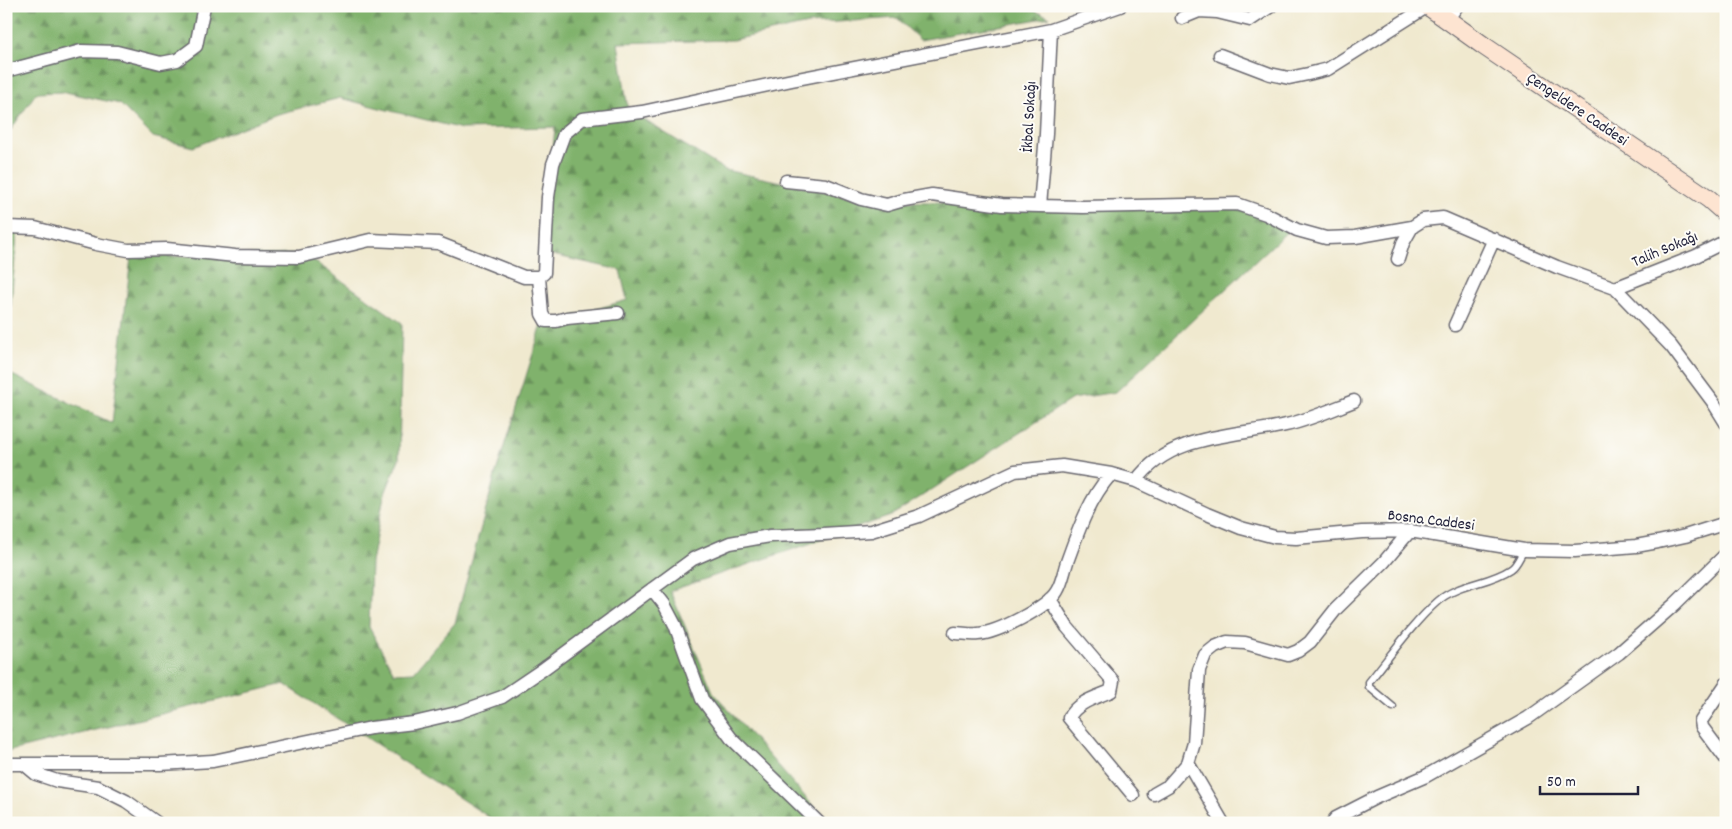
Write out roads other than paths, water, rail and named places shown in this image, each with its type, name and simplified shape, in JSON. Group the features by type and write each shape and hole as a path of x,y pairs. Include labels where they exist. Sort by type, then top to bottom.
{"main road":[{"name":"Çengeldere Caddesi","path":"1428,6 1452,13 1709,199 1726,214"}],"street":[{"path":"6,71 82,51 117,52 161,63 177,60 196,46 204,6"},
{"path":"6,226 35,228 96,244 128,250 167,249 235,256 299,258 370,240 438,243 524,277 539,277 544,273 548,197 553,164 564,134 582,120 642,112 792,80 1051,30 1120,6"},
{"path":"1182,18 1199,11 1217,12 1250,20 1271,6"},
{"path":"1220,55 1270,74 1289,78 1308,74 1328,68 1428,6"},
{"name":"İkbal Sokağı","path":"1040,206 1051,30"},
{"path":"786,182 826,185 861,199 887,205 932,195 1002,205 1083,207 1237,204 1266,214 1296,230 1326,238 1356,237 1412,227 1423,220 1443,218 1556,267 1615,288 1672,346 1726,423"},
{"path":"1398,259 1403,243 1412,227"},
{"path":"1455,325 1494,239"},
{"name":"Talih Sokağı","path":"1615,288 1696,256 1722,243 1726,239"},
{"path":"539,277 542,314 546,321 556,322 567,318 618,313"},
{"path":"1136,481 1158,459 1196,441 1305,421 1354,401"},
{"name":"Bosna Caddesi","path":"6,764 160,764 213,761 371,728 414,723 457,713 502,697 542,670 693,559 730,543 770,536 871,531 919,516 1015,470 1062,466 1111,474 1136,481 1256,533 1275,537 1296,538 1362,532 1410,532 1524,550 1566,552 1636,546 1685,536 1726,522"},
{"path":"955,633 978,634 990,632 1015,622 1043,605 1057,592 1086,512 1103,483 1111,474"},
{"path":"1154,794 1168,786 1188,763 1194,743 1199,670 1205,654 1214,647 1227,642 1245,643 1288,655 1298,651 1310,642 1336,608 1384,562 1410,532"},
{"path":"1332,823 1336,818 1377,796 1426,776 1528,718 1619,653 1675,604 1726,554"},
{"path":"652,589 664,604 675,625 702,699 731,738 819,823"},
{"path":"1050,598 1067,627 1114,680 1111,691 1089,700 1072,712 1069,718 1133,795"},
{"path":"1726,684 1701,722 1702,727 1726,758"},
{"path":"1188,763 1223,823"},
{"path":"24,764 36,774 57,781 98,787 126,801 157,823"}],"lane":[{"path":"1393,707 1369,687 1369,682 1403,639 1438,601 1453,591 1512,569 1524,550"}]}
